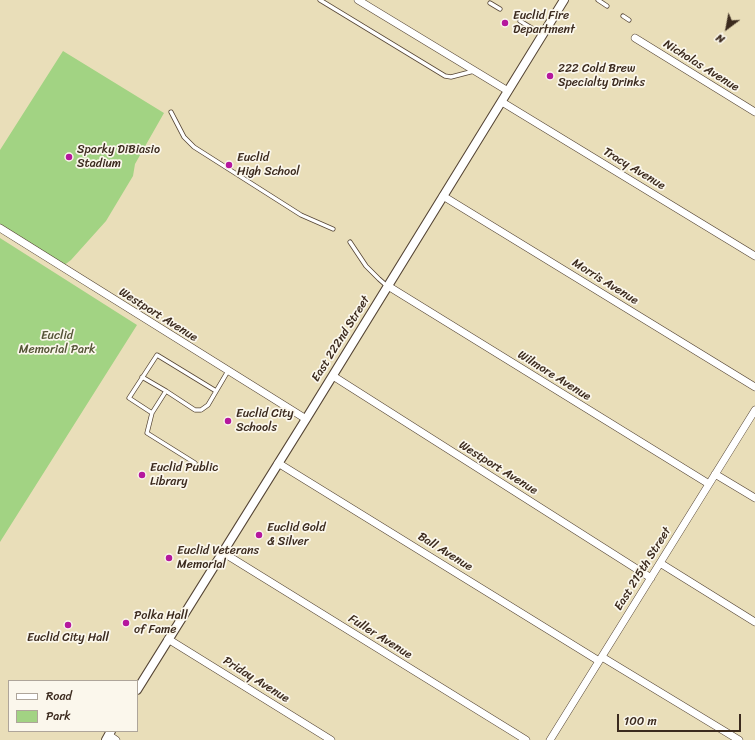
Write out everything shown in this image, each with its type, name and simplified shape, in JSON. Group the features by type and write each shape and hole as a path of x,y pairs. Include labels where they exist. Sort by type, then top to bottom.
{"street":[{"path":"358,0 508,92"},
{"name":"East 222nd Street","path":"138,688 333,376 564,0"},
{"name":"Nicholas Avenue","path":"635,38 755,112"},
{"name":"Tracy Avenue","path":"502,102 755,256"},
{"name":"Morris Avenue","path":"444,196 755,387"},
{"name":"Westport Avenue","path":"0,228 306,419"},
{"name":"Wilmore Avenue","path":"388,286 709,484"},
{"name":"Westport Avenue","path":"333,376 651,578"},
{"name":"East 215th Street","path":"550,740 755,410"},
{"name":"Ball Avenue","path":"278,463 601,659 739,740"},
{"path":"715,474 755,498"},
{"name":"Fuller Avenue","path":"222,552 526,740"},
{"path":"660,563 755,622"},
{"name":"Priday Avenue","path":"168,639 331,740"},
{"path":"109,735 116,740"}],"lane":[{"path":"320,0 445,76 451,77 474,71"},
{"path":"598,0 607,6"},
{"path":"490,3 500,9"},
{"path":"624,16 629,20"},
{"path":"520,22 542,35"},
{"path":"171,112 184,137 194,147 302,215 333,229"},
{"path":"350,242 366,266 388,286"},
{"path":"152,413 129,398 156,355 216,391"},
{"path":"142,377 198,411 208,405 228,371"},
{"path":"166,391 152,413 147,433 195,463"}],"green space":[{"name":"Sparky DiBiasio Stadium","path":"63,51 164,113 135,164 133,176 106,221 71,260 63,266 0,226 0,150"},
{"name":"Euclid Memorial Park","path":"0,238 137,325 0,542"}],"place":[{"name":"Euclid Fire Department","path":"505,23"},
{"name":"222 Cold Brew Specialty Drinks","path":"550,76"},
{"name":"Sparky DiBiasio Stadium","path":"69,157"},
{"name":"Euclid High School","path":"229,165"},
{"name":"Euclid City Schools","path":"228,421"},
{"name":"Euclid Public Library","path":"142,475"},
{"name":"Euclid Gold & Silver","path":"259,535"},
{"name":"Euclid Veterans Memorial","path":"169,558"},
{"name":"Polka Hall of Fame","path":"126,623"},
{"name":"Euclid City Hall","path":"68,625"}]}
